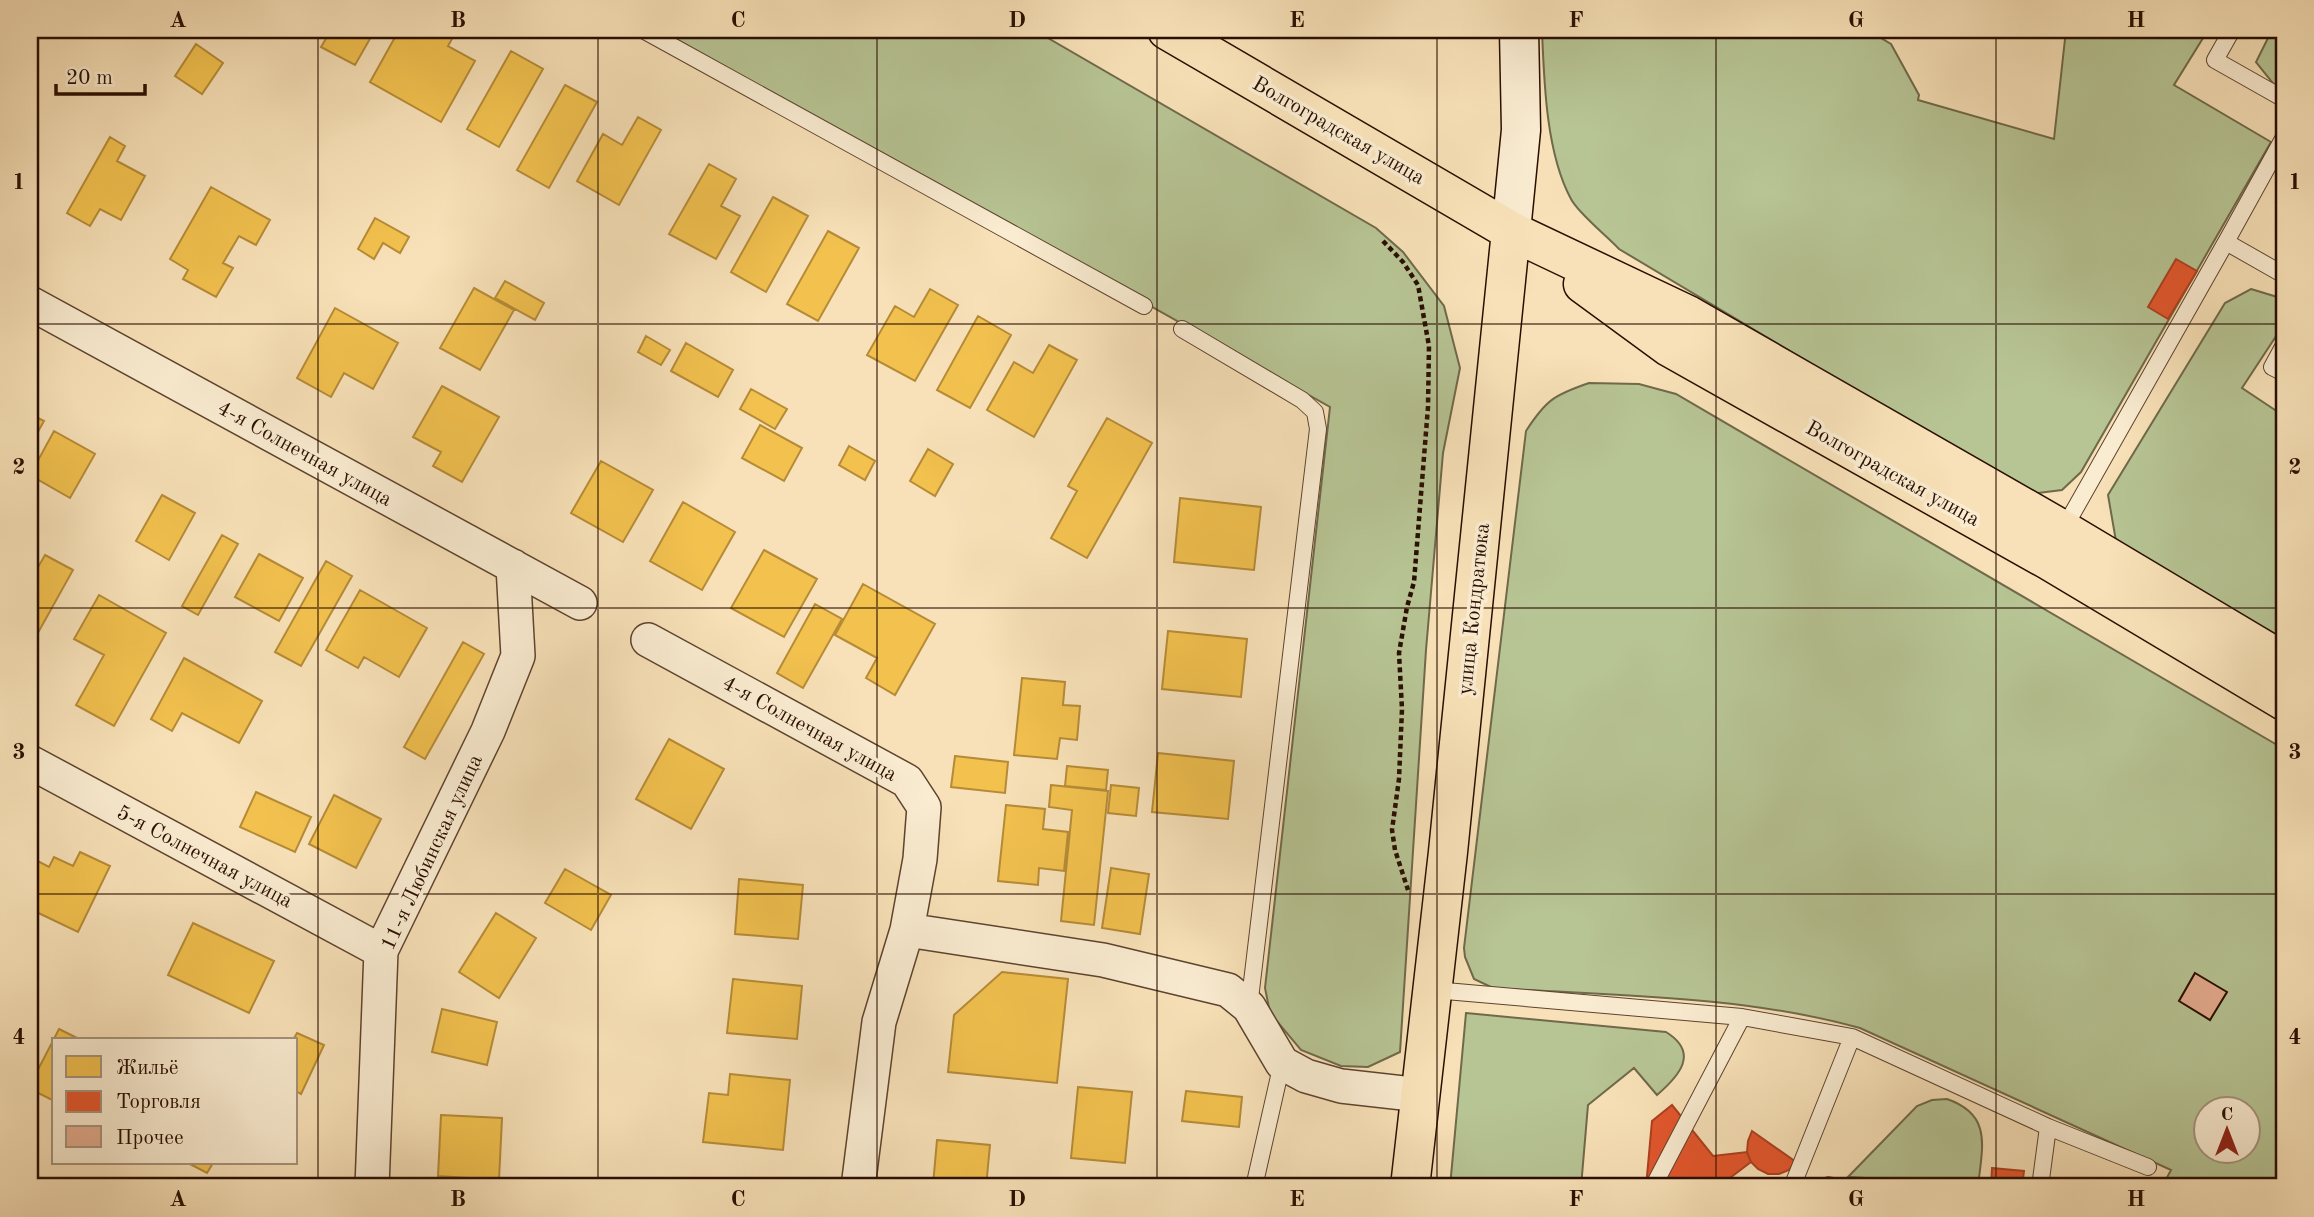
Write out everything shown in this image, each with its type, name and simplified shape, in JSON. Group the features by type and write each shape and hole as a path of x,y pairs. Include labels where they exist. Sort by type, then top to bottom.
{"main road":[{"name":"Волгоградская улица","path":"1167,30 1511,231 1688,315 2063,530 2284,662"},
{"name":"Волгоградская улица","path":"1511,231 1669,347 2048,561 2284,701"},
{"name":"улица Кондратюка","path":"1410,1187 1434,990 1511,231"}],"street":[{"name":"улица Кондратюка","path":"1511,231 1521,130 1519,30"},
{"name":"4-я Солнечная улица","path":"30,303 580,603"},
{"name":"11-я Любинская улица","path":"372,1187 381,951 488,732 518,656 513,566"},
{"name":"4-я Солнечная улица","path":"648,640 907,781 924,807 920,859 907,930"},
{"name":"5-я Солнечная улица","path":"30,762 381,951"},
{"path":"858,1187 879,1022 907,930 1103,960 1228,990 1249,1007 1282,1063 1306,1076 1341,1086 1421,1095"}],"lane":[{"path":"643,30 1144,306"},
{"path":"2232,30 2215,60 2284,99"},
{"path":"2063,530 2284,138"},
{"path":"2225,242 2284,275"},
{"path":"1182,329 1302,400 1315,412 1318,429 1249,1007"},
{"path":"2284,345 2272,367 2284,373"},
{"path":"1434,990 1742,1017 1852,1037 2048,1127 2148,1167"},
{"path":"1653,1187 1742,1017"},
{"path":"1792,1187 1852,1037"},
{"path":"1254,1187 1282,1063"},
{"path":"2040,1187 2048,1127"}],"path":[{"path":"1383,241 1403,262 1418,285 1429,356 1428,407 1414,582 1399,653 1402,709 1400,767 1392,830 1395,850 1408,891"}],"green space":[{"path":"660,30 1034,30 1376,228 1403,252 1444,306 1460,368 1443,453 1426,650 1400,1052 1368,1067 1341,1066 1301,1050 1270,1013 1265,988 1330,407"},
{"path":"1542,30 1867,30 1891,44 1919,95 1918,100 2054,139 2066,30 2208,30 2174,85 2271,142 2081,472 2062,490 2029,494 1619,249 1580,211 1563,181 1551,139"},
{"path":"2272,30 2284,30 2284,92 2276,87 2256,62"},
{"path":"2251,289 2284,302 2284,324 2242,388 2284,416 2284,639 2116,541 2108,495 2225,303"},
{"path":"1589,383 1639,384 1676,394 2284,749 2284,1179 2280,1187 2162,1187 2171,1170 1860,1028 1815,1017 1724,1003 1493,988 1474,979 1464,948 1526,431 1545,405 1559,395"},
{"path":"1466,1013 1666,1032 1682,1048 1684,1056 1678,1072 1657,1095 1634,1068 1588,1105 1581,1187 1450,1187"},
{"path":"1947,1099 1962,1106 1978,1123 1982,1146 1978,1187 1865,1187 1865,1178 1848,1177 1917,1106 1932,1100"}],"building: Жильё":[{"path":"331,30 375,30 355,65 321,47"},
{"path":"399,30 457,30 448,46 475,61 441,122 370,82"},
{"path":"196,44 223,63 202,94 175,76"},
{"path":"511,51 543,69 499,147 467,129"},
{"path":"565,85 597,102 549,188 517,170"},
{"path":"638,117 661,130 619,205 577,181 603,134 622,145"},
{"path":"110,137 125,146 117,161 145,176 121,220 100,209 90,226 67,213"},
{"path":"709,164 736,179 721,206 740,216 716,259 669,234"},
{"path":"211,187 270,220 256,245 239,236 223,263 233,268 216,297 183,279 188,270 170,259"},
{"path":"773,197 808,216 766,292 731,272"},
{"path":"375,218 409,237 400,253 383,243 374,259 358,249"},
{"path":"828,231 859,248 818,321 787,304"},
{"path":"505,281 544,303 535,320 495,298"},
{"path":"474,288 514,310 480,370 440,348"},
{"path":"930,289 958,305 915,381 867,355 895,306 914,317"},
{"path":"335,308 398,343 373,389 344,373 331,397 297,378"},
{"path":"978,316 1011,335 970,408 937,390"},
{"path":"646,336 670,350 661,365 638,352"},
{"path":"686,343 733,370 718,397 671,371"},
{"path":"1049,345 1077,360 1034,437 987,410 1014,362 1033,373"},
{"path":"442,386 499,417 462,482 433,466 441,452 413,437"},
{"path":"751,389 787,409 775,429 740,409"},
{"path":"30,414 44,421 30,446"},
{"path":"1107,418 1152,443 1087,558 1051,538 1077,491 1068,486"},
{"path":"760,425 802,448 784,481 742,458"},
{"path":"54,431 95,454 70,498 30,475"},
{"path":"849,446 875,461 865,480 839,465"},
{"path":"928,449 953,464 935,496 910,481"},
{"path":"601,461 653,490 623,542 571,513"},
{"path":"162,495 195,513 169,560 136,541"},
{"path":"1180,498 1261,507 1254,570 1174,562"},
{"path":"683,502 735,532 702,590 650,561"},
{"path":"222,535 238,544 198,615 182,606"},
{"path":"764,550 817,579 784,637 731,608"},
{"path":"259,554 303,578 279,621 235,597"},
{"path":"45,555 73,570 34,640 30,638 30,581"},
{"path":"326,561 352,576 301,666 275,652"},
{"path":"863,584 935,624 895,695 866,678 877,658 835,635"},
{"path":"360,590 427,628 399,677 364,657 358,668 326,650"},
{"path":"99,595 166,633 114,726 76,705 104,655 74,639"},
{"path":"815,604 842,619 803,688 777,673"},
{"path":"1168,631 1247,639 1241,697 1162,689"},
{"path":"463,642 484,654 425,759 404,747"},
{"path":"184,658 262,701 239,743 182,713 172,731 151,719"},
{"path":"1022,678 1065,682 1063,705 1080,706 1077,740 1060,738 1057,759 1014,755"},
{"path":"669,739 724,769 691,829 636,799"},
{"path":"1158,753 1234,761 1228,819 1152,812"},
{"path":"955,756 1008,762 1005,793 951,787"},
{"path":"1067,766 1108,770 1106,790 1065,786"},
{"path":"1051,785 1108,791 1094,925 1061,921 1072,810 1049,807"},
{"path":"1111,785 1139,788 1136,816 1108,813"},
{"path":"256,792 311,817 295,852 240,827"},
{"path":"334,795 381,819 356,868 309,844"},
{"path":"1006,805 1045,809 1043,829 1068,832 1064,871 1039,868 1038,885 998,881"},
{"path":"80,852 110,866 78,932 30,909 30,857 49,867 54,857 73,866"},
{"path":"1111,868 1149,874 1140,934 1102,928"},
{"path":"565,869 611,895 591,930 545,903"},
{"path":"739,879 803,885 798,939 735,934"},
{"path":"496,913 536,938 499,998 459,972"},
{"path":"193,923 274,961 249,1013 168,975"},
{"path":"1002,972 1068,979 1057,1083 948,1072 954,1015"},
{"path":"733,979 802,986 797,1039 727,1033"},
{"path":"442,1009 497,1022 487,1065 432,1052"},
{"path":"59,1029 77,1038 54,1038"},
{"path":"297,1033 324,1045 301,1094 298,1092 298,1038 294,1038"},
{"path":"52,1043 52,1100 30,1089"},
{"path":"730,1074 790,1080 783,1150 703,1142 709,1093 728,1095"},
{"path":"1078,1087 1132,1092 1125,1163 1071,1158"},
{"path":"1186,1091 1242,1097 1239,1127 1182,1121"},
{"path":"441,1115 502,1118 499,1180 438,1176"},
{"path":"937,1140 990,1145 986,1187 933,1185"},
{"path":"190,1164 212,1164 207,1173"}],"building: Торговля":[{"path":"2284,189 2284,206 2276,202"},
{"path":"2176,259 2197,271 2168,319 2148,307"},
{"path":"1672,1105 1713,1156 1747,1152 1751,1162 1718,1187 1646,1187 1652,1121"},
{"path":"1752,1131 1796,1162 1789,1170 1779,1174 1768,1174 1758,1169 1747,1152"},
{"path":"1992,1168 2024,1171 2022,1187 1991,1187"},
{"path":"1828,1177 1839,1179 1851,1187 1808,1187"}],"building: Прочее":[{"path":"2195,973 2227,992 2210,1020 2179,1001"}]}
